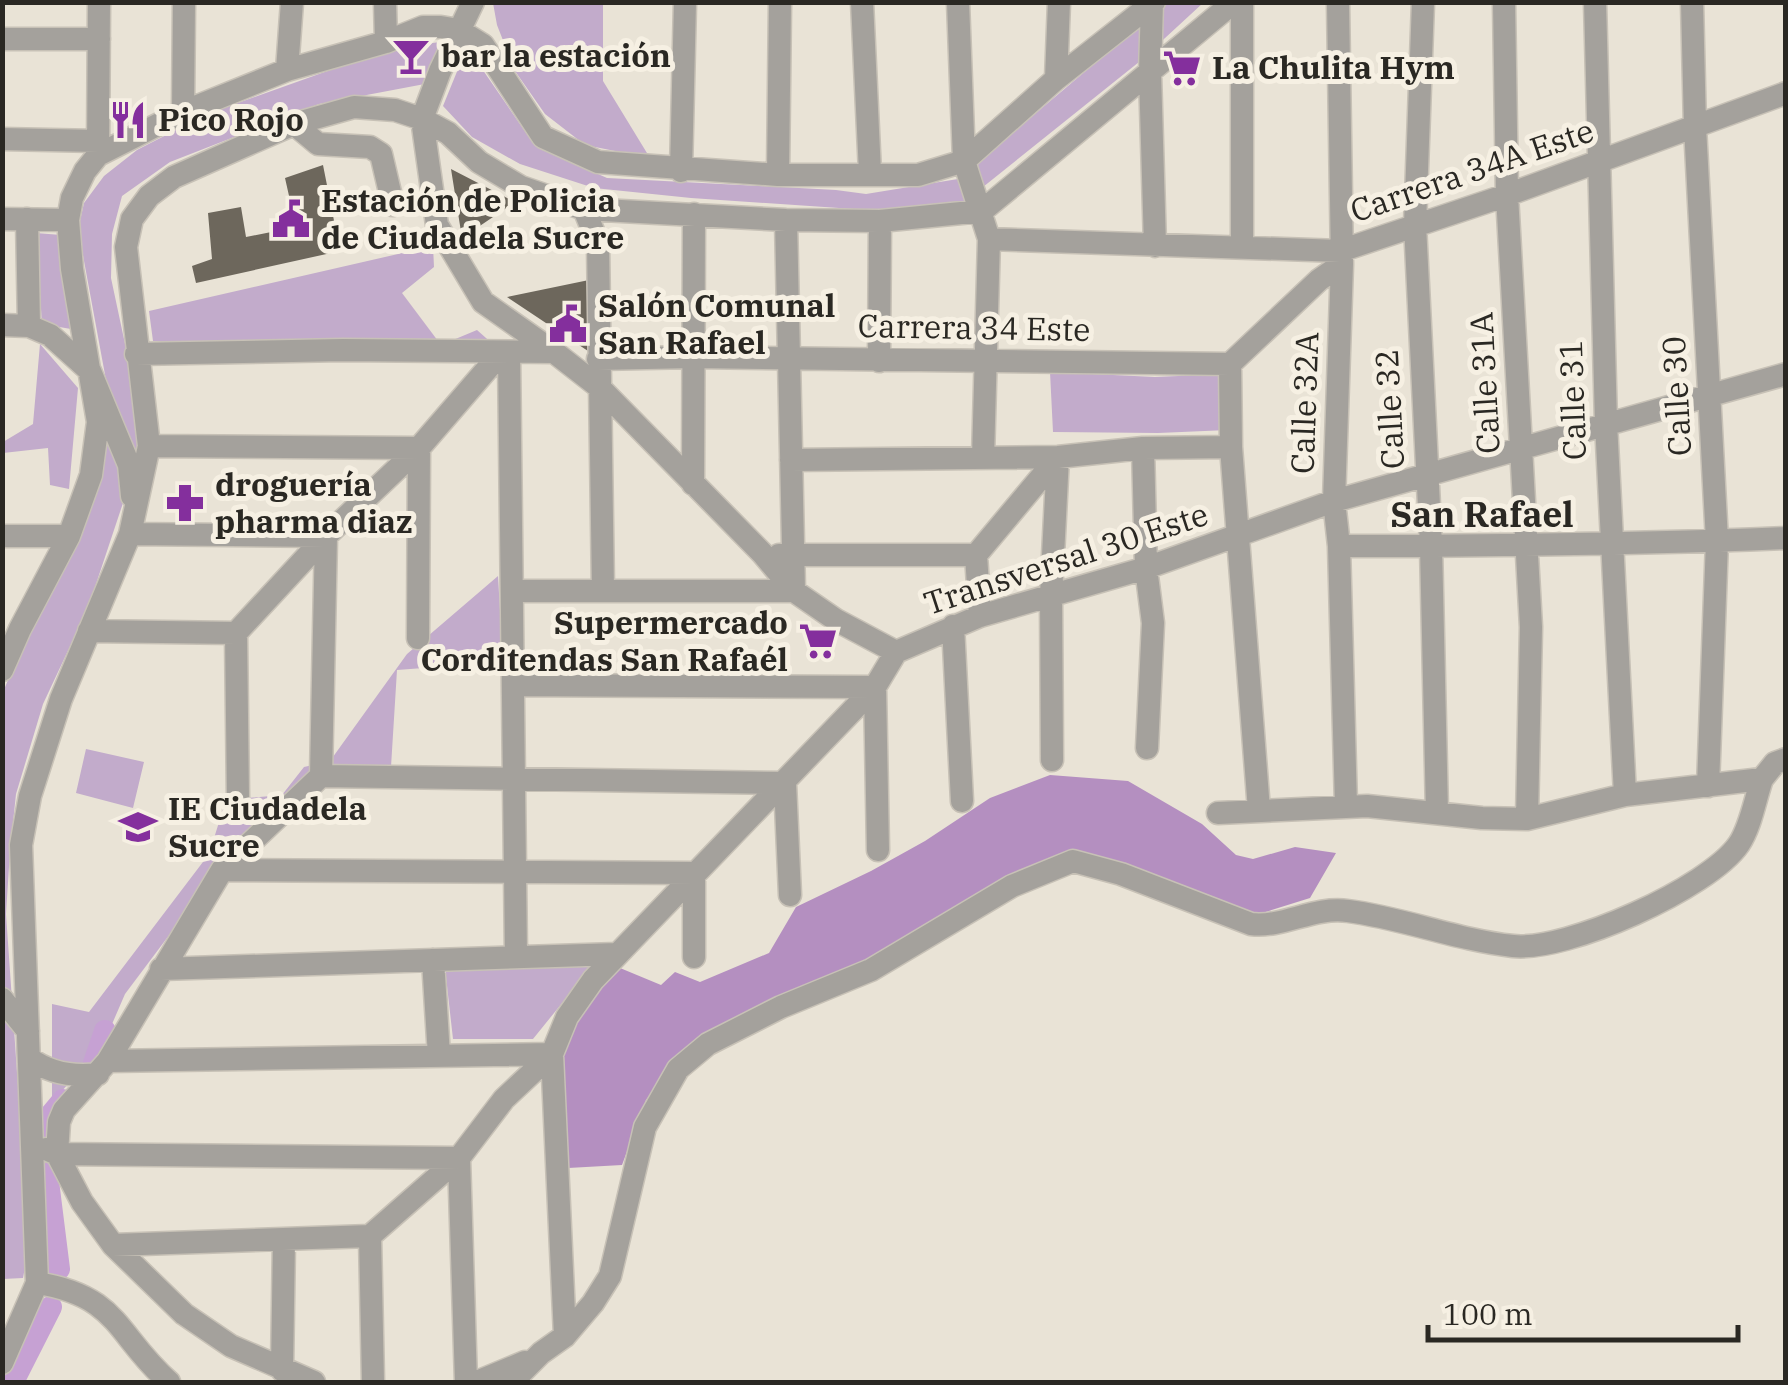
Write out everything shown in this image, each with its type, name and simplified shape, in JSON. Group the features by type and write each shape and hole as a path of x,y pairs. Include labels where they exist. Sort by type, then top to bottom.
{"street":[{"path":"2,670 11,629 69,536 91,475 98,422 72,269 68,220 72,198 98,148 99,2"},
{"path":"183,112 184,2"},
{"path":"287,70 292,2"},
{"path":"385,2 386,42"},
{"path":"473,2 422,119 437,225 483,302 599,388 794,591 836,620 896,652"},
{"path":"680,170 684,2"},
{"path":"778,176 780,2"},
{"path":"862,2 870,173"},
{"path":"958,2 964,160 989,239 983,458"},
{"path":"1056,78 1059,2"},
{"path":"4,1357 37,1283 21,845 30,796 61,699 132,524 149,446 126,247 132,219 149,196 174,177 294,124 354,107 394,110 422,119 448,133 479,162 521,188 584,208 786,220 880,221 982,211 1238,2"},
{"path":"1238,2 1242,248"},
{"name":"Calle 32A","path":"1338,2 1341,257 1334,501 1339,546 1346,806"},
{"name":"Calle 32","path":"1423,2 1414,225 1431,546 1437,814"},
{"name":"Calle 31A","path":"1504,2 1507,195 1531,627 1527,819"},
{"name":"Calle 31","path":"1596,2 1606,423 1625,795"},
{"name":"Calle 30","path":"1692,2 1694,127 1716,541 1708,786"},
{"path":"2,139 98,148 287,70 386,42 423,27 459,30 484,45 543,136 598,162 778,176 918,175 964,160 1056,78 1153,3"},
{"path":"1153,3 1150,73 1155,246"},
{"path":"2,38 99,39"},
{"name":"Carrera 34A Este","path":"989,239 1242,248 1341,257 1414,225 1786,94"},
{"path":"294,124 318,144 370,147 381,154 393,205"},
{"path":"584,208 598,243 603,591"},
{"path":"693,484 694,214"},
{"path":"2,219 68,220"},
{"path":"27,220 30,326"},
{"path":"786,220 794,591"},
{"path":"879,361 880,221"},
{"path":"1259,810 1231,447 1230,364 1341,257"},
{"path":"2,325 30,326 50,335 90,371 129,466 132,524"},
{"path":"136,354 325,350 554,352"},
{"path":"238,799 236,633 326,536 420,448 505,353"},
{"path":"505,353 516,957"},
{"name":"Carrera 34 Este","path":"598,359 1230,364"},
{"name":"Transversal 30 Este","path":"370,1236 458,1158 504,1099 552,1054 567,1017 618,954 874,687 896,652 980,616 1146,568 1334,501 1786,374"},
{"path":"149,446 420,448"},
{"path":"791,460 1058,457 1143,448 1231,447"},
{"path":"418,638 420,448"},
{"path":"1143,448 1146,568 1153,623 1146,748"},
{"path":"980,616 976,555 1058,457"},
{"path":"1052,760 1051,595 1058,457"},
{"path":"132,524 326,536"},
{"path":"2,536 69,536"},
{"path":"321,776 326,536"},
{"path":"1339,546 1612,545 1786,538"},
{"path":"762,554 976,555"},
{"path":"512,591 794,591"},
{"path":"953,626 962,800"},
{"path":"90,631 236,633"},
{"path":"513,685 874,687 878,850"},
{"path":"478,1382 541,1353 565,1336 610,1276 645,1127 678,1069 708,1044 781,1007 871,970 1012,886 1073,861 1121,874 1250,924 1270,926 1295,916 1344,910 1517,946 1577,936 1696,882 1738,844 1762,779 1775,763 1786,758"},
{"path":"314,1382 231,1346 184,1314 113,1245 82,1202 57,1154 64,1110 103,1067 222,870 321,776 785,783 790,895"},
{"path":"1218,813 1346,806 1527,819 1625,795 1762,779"},
{"path":"222,870 694,873 694,957"},
{"path":"161,969 618,954"},
{"path":"433,960 440,1056"},
{"path":"2,999 28,1031"},
{"path":"30,1058 44,1069 86,1076 103,1067 552,1054 565,1336"},
{"path":"34,1144 57,1154 458,1158 466,1382"},
{"path":"113,1245 370,1236 372,1382"},
{"path":"282,1370 284,1239"},
{"path":"37,1283 68,1288 93,1301 116,1320 153,1368 169,1382"},
{"path":"515,1380 541,1353"}],"shaded area":[{"path":"493,3 603,3 603,81 650,158 585,145 545,114 515,71"},
{"path":"1166,3 1203,3 1139,62 963,203 883,211 594,188 520,164 472,137 443,106 467,47 535,146 607,178 866,194 958,179"},
{"path":"440,42 430,83 319,104 170,162 122,196 112,234 111,278 128,358 139,455 88,608 43,704 16,794 6,914 29,1245 23,1278 3,1279 3,692 103,453 106,380 82,250 80,221 84,203 104,176 137,150 207,114 389,49"},
{"path":"36,233 61,235 71,329 42,324"},
{"path":"433,246 434,267 402,293 441,345 477,330 495,346 153,341 149,311"},
{"path":"40,344 78,388 69,489 50,485 48,448 3,453 3,442 33,424"},
{"path":"1050,372 1155,377 1225,374 1228,430 1053,432"},
{"path":"498,576 503,662 397,670 391,767 344,766 215,874 125,994 103,1045 52,1102 52,1004 89,1012 209,854 226,800 282,795 304,767 330,761 407,654"},
{"path":"86,749 144,762 133,808 76,793"},
{"path":"1050,775 1128,781 1202,824 1236,855 1253,859 1295,847 1336,853 1310,898 1243,919 1076,857 891,954 683,1052 646,1100 622,1165 568,1168 563,1038 577,1007 620,968 661,985 675,972 700,982 769,953 796,907 925,841 990,798"},
{"path":"592,966 533,1039 453,1039 445,968"}],"building":[{"path":"323,165 340,251 196,283 192,266 212,259 208,213 241,207 246,237 296,227 285,178"},
{"path":"451,169 515,202 462,238"},
{"name":"Salón Comunal San Rafael","path":"589,280 588,351 507,297"}],"waterway":[{"path":"94,1063 105,1031"},
{"path":"45,1136 48,1118 63,1100"},
{"path":"46,1165 59,1269"},
{"path":"13,1382 51,1307"}],"place":[{"name":"bar la estación","path":"411,56"},
{"name":"La Chulita Hym","path":"1182,68"},
{"name":"Pico Rojo","path":"128,120"},
{"name":"Estación de Policia de Ciudadela Sucre","path":"291,219"},
{"name":"Salón Comunal San Rafael","path":"568,324"},
{"name":"droguería pharma diaz","path":"185,503"},
{"name":"Supermercado Corditendas San Rafaél","path":"818,641"},
{"name":"IE Ciudadela Sucre","path":"138,827"}],"district":[{"name":"San Rafael","path":"1482,515"}]}
